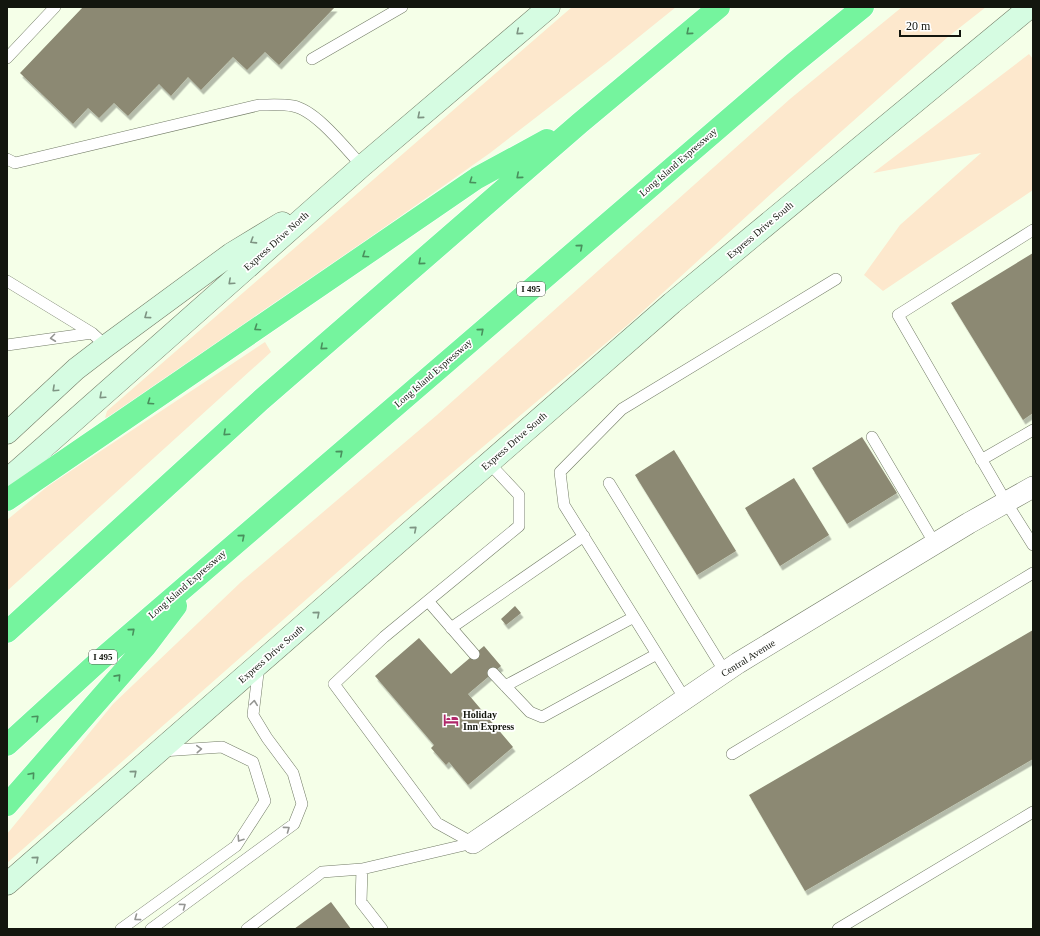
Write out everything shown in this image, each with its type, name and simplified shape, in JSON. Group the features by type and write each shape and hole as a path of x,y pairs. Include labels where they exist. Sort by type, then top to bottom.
{"highway":[{"path":"7,632 262,400 580,123 719,7"},
{"name":"Long Island Expressway","path":"7,745 98,661 201,572 787,69 863,7"},
{"path":"7,500 477,178 580,123"},
{"path":"7,804 145,646 201,572"}],"main road":[{"name":"Express Drive North","path":"7,480 362,166 549,7"},
{"name":"Express Drive South","path":"7,884 672,303 1030,7"},
{"path":"7,433 76,369 99,339 231,254 334,191"}],"street":[{"name":"Central Avenue","path":"473,843 725,672 935,544 1033,487"}],"lane":[{"path":"7,58 55,7"},
{"path":"312,59 402,7"},
{"path":"7,159 15,163 259,105 283,105 295,106 314,116 362,166"},
{"path":"1033,230 898,315 1006,502 1033,545"},
{"path":"685,699 564,504 560,472 622,409 836,279"},
{"path":"7,281 99,339"},
{"path":"7,345 99,339"},
{"path":"982,460 1033,430"},
{"path":"872,437 935,544"},
{"path":"473,843 436,823 334,684 384,637 519,526 519,494 489,464"},
{"path":"609,483 725,672"},
{"path":"451,628 584,536"},
{"path":"732,754 1033,574"},
{"path":"428,601 474,654"},
{"path":"505,686 634,616"},
{"path":"493,673 530,712 542,717 658,654"},
{"path":"151,929 294,824 302,804 293,773 267,738 253,715 259,665"},
{"path":"121,929 236,846 265,801 253,762 222,747 160,751"},
{"path":"838,929 1033,812"},
{"path":"247,929 322,872 362,870 473,843"},
{"path":"362,870 361,902 382,929"}],"shaded area":[{"path":"572,7 676,7 490,153 286,297 112,415 105,418 107,411"},
{"path":"902,7 986,7 949,36 773,192 631,322 401,516 7,863 7,834 113,704 241,582 437,415 790,99"},
{"path":"1029,54 1033,59 1033,190 883,291 864,275 900,225 981,153 873,173"},
{"path":"265,342 271,352 7,591 7,520 48,486"}],"building":[{"path":"83,7 335,7 279,65 265,52 247,70 233,57 201,90 188,77 171,96 159,84 128,116 114,103 99,118 88,108 73,124 20,73"},
{"path":"1033,253 1033,413 1023,420 951,303"},
{"path":"862,437 897,493 847,524 812,468"},
{"path":"674,450 736,551 697,575 635,475"},
{"path":"794,478 829,535 780,566 745,508"},
{"path":"515,606 521,613 506,625 501,619"},
{"path":"1033,630 1033,759 805,891 749,795"},
{"name":"Holiday Inn Express","path":"419,638 451,674 484,646 501,666 468,694 513,747 468,785 449,762 446,765 431,748 434,745 375,676"},
{"path":"331,902 351,929 294,929"}],"place":[{"name":"Holiday Inn Express","path":"451,720"}]}
